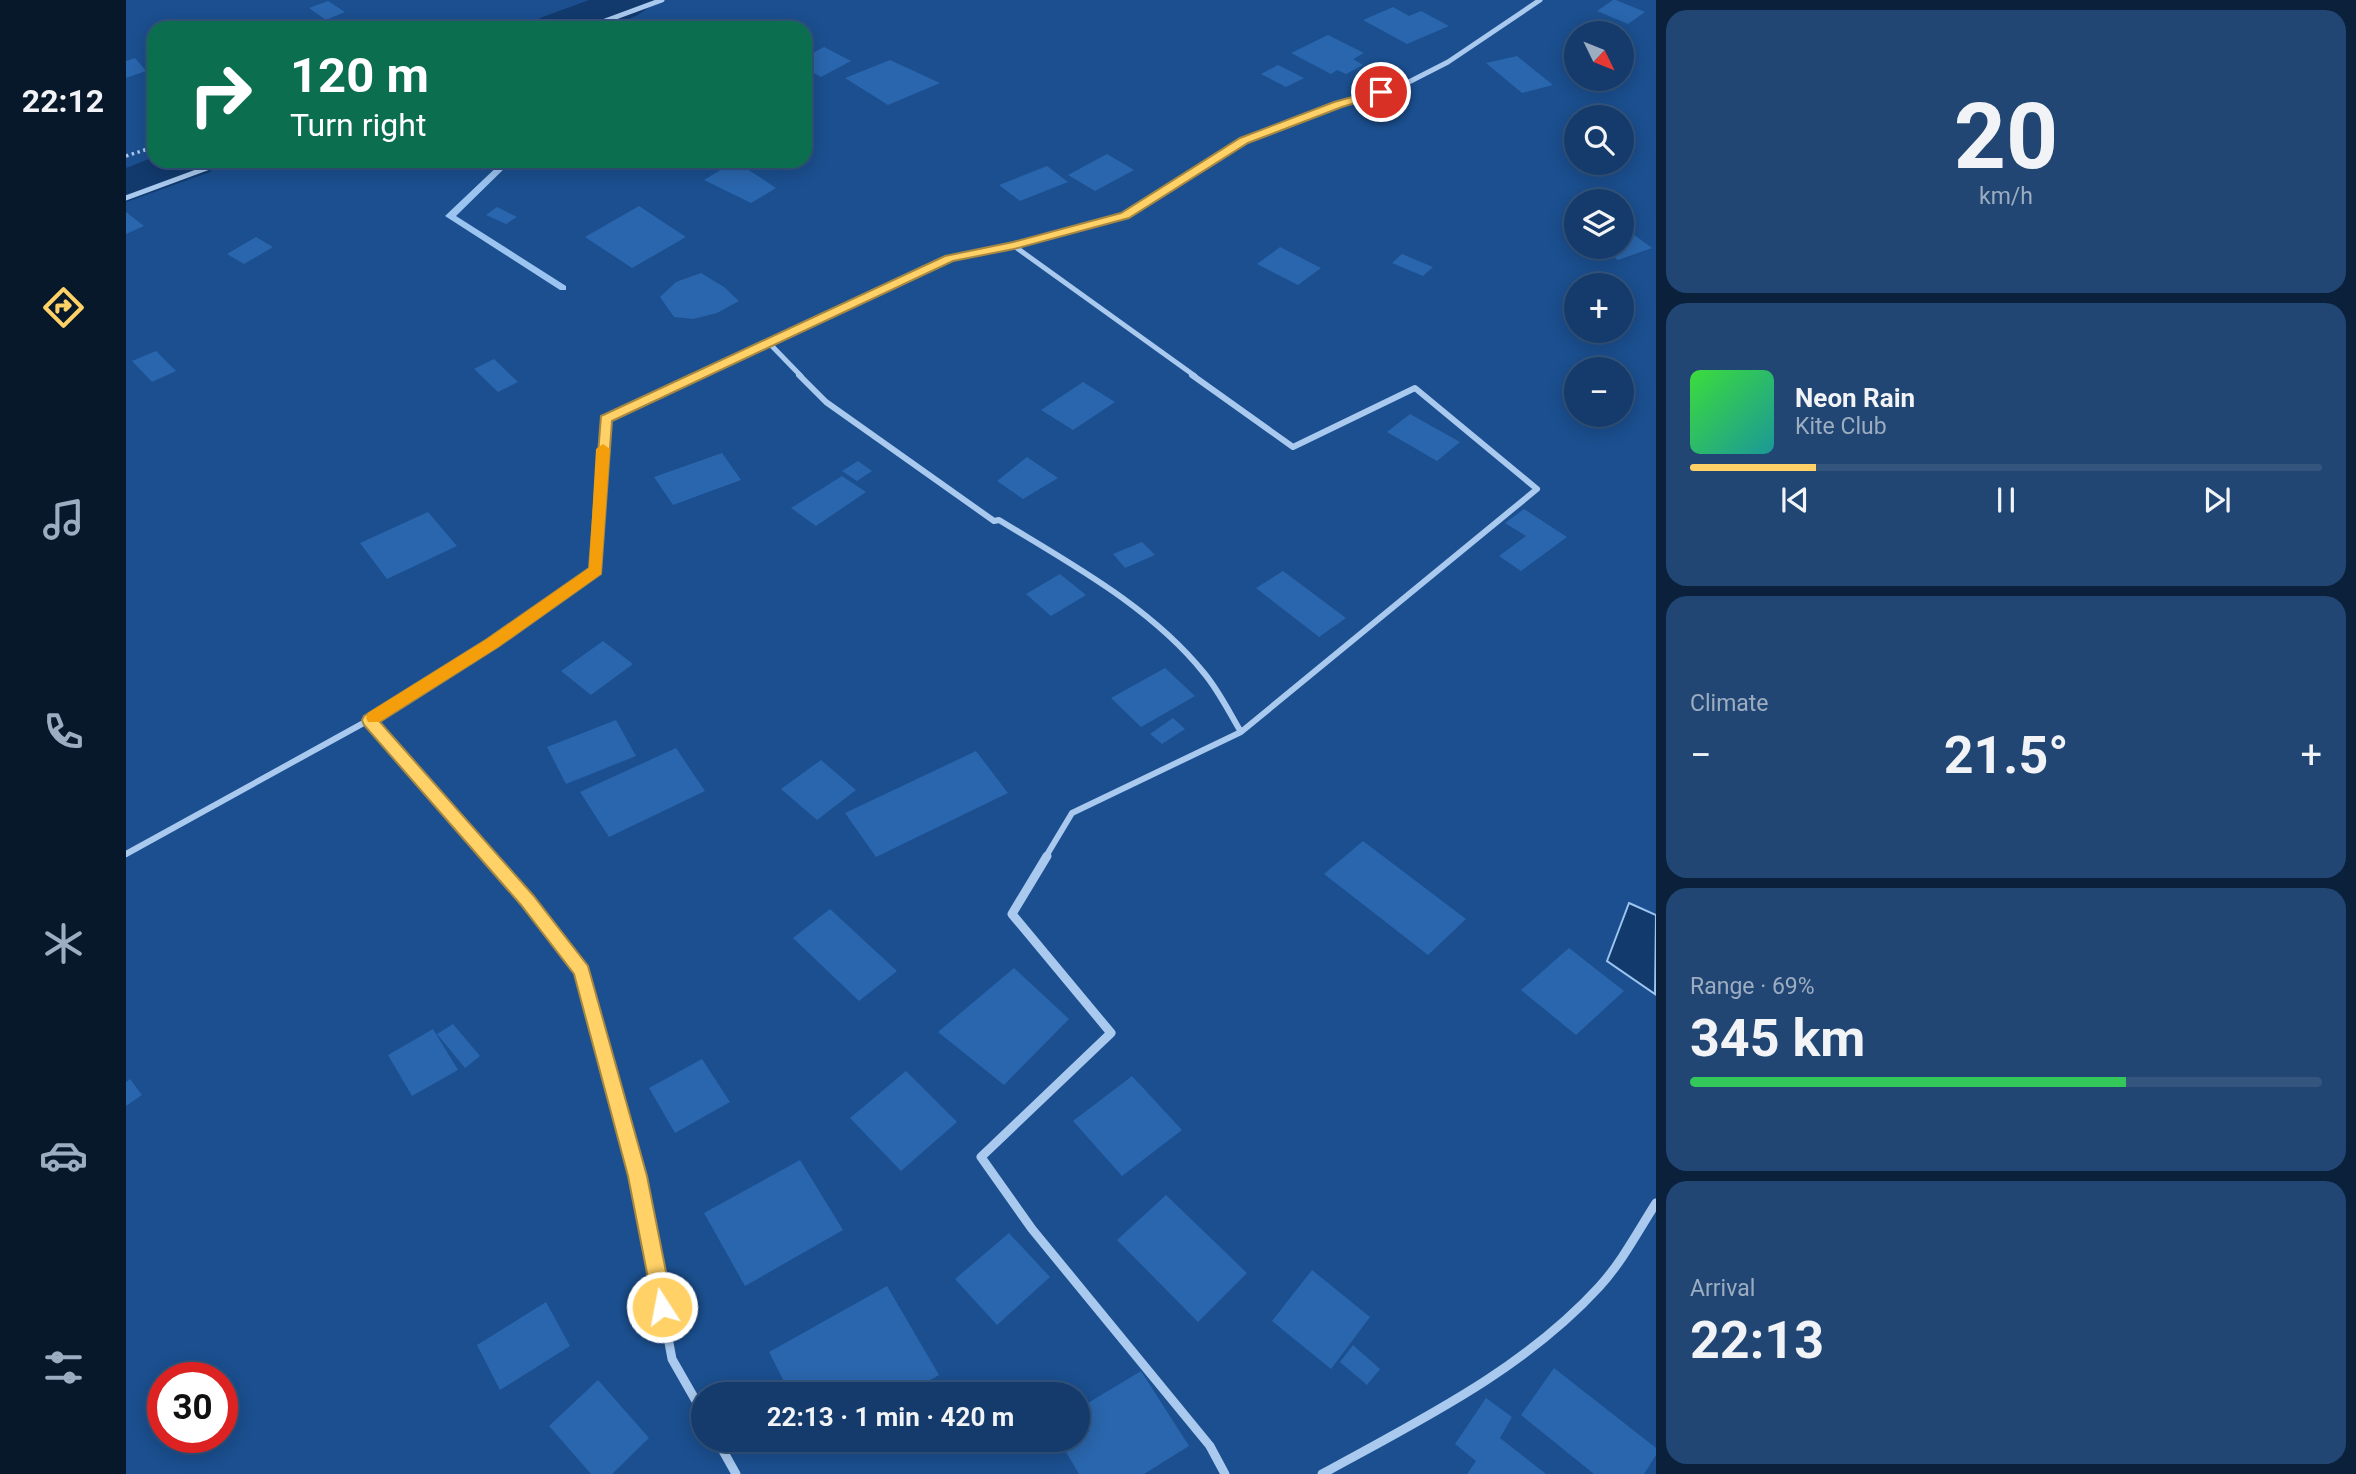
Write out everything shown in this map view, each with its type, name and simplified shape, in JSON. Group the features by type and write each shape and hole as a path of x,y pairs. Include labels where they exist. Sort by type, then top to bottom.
{"street":[{"path":"605,21 662,0"},
{"path":"1523,0 1532,4"},
{"path":"126,854 369,720 493,643 596,571 606,419 950,258 1014,246 1125,216 1244,141 1338,104 1403,86 1466,50 1540,0"},
{"path":"126,198 207,168"},
{"path":"1014,246 1293,447 1415,388 1537,489 1241,732 1072,813 1012,914 1111,1033 981,1157 1032,1228 1210,1446 1225,1474"},
{"path":"768,342 826,402 994,521 999,520 1081,570 1153,619 1200,667 1241,732"},
{"path":"369,720 527,900 582,971 638,1176 672,1359 691,1392"},
{"path":"1322,1474 1485,1382 1547,1337 1600,1287 1656,1203"},
{"path":"724,1452 736,1474"}],"path":[{"path":"126,156 147,149"}],"water":[{"path":"1629,903 1656,915 1655,994 1607,961"}],"building":[{"path":"1616,0 1645,12 1632,21 1621,21 1597,11"},
{"path":"328,1 345,12 326,20 309,8"},
{"path":"1393,7 1409,16 1421,11 1449,26 1407,44 1363,20"},
{"path":"1328,35 1364,53 1353,59 1363,65 1346,74 1337,70 1331,74 1291,53"},
{"path":"824,47 851,61 821,77 812,72 812,53"},
{"path":"1517,56 1553,85 1522,93 1486,63"},
{"path":"135,58 146,71 126,78 126,61"},
{"path":"890,60 940,83 888,105 845,78"},
{"path":"1278,65 1304,78 1286,87 1261,74"},
{"path":"1107,154 1134,170 1095,191 1068,175"},
{"path":"1047,166 1068,182 1020,201 999,185"},
{"path":"724,168 746,168 776,188 751,203 704,180"},
{"path":"639,206 686,237 632,268 585,237"},
{"path":"497,207 517,217 506,224 486,215"},
{"path":"126,212 144,226 126,234"},
{"path":"1634,235 1652,248 1634,254"},
{"path":"256,237 273,247 244,264 227,254"},
{"path":"1280,247 1321,268 1298,285 1257,264"},
{"path":"1402,254 1433,267 1423,276 1392,263"},
{"path":"701,273 724,287 739,301 717,313 693,319 674,317 660,297 676,282"},
{"path":"156,351 176,371 152,382 132,361"},
{"path":"494,359 518,382 498,392 474,369"},
{"path":"1083,382 1115,402 1073,430 1041,410"},
{"path":"1410,414 1460,442 1437,461 1387,432"},
{"path":"722,453 741,480 673,505 654,477"},
{"path":"1027,457 1058,478 1023,499 997,481"},
{"path":"858,461 872,471 857,481 842,471"},
{"path":"842,476 866,492 816,526 791,508"},
{"path":"1524,509 1567,537 1521,571 1499,556 1526,536 1505,523"},
{"path":"428,512 457,546 387,579 360,543"},
{"path":"1142,542 1155,555 1125,568 1113,554"},
{"path":"1283,571 1346,618 1319,637 1256,588"},
{"path":"1060,574 1086,595 1051,616 1026,594"},
{"path":"603,641 633,664 591,695 561,671"},
{"path":"1165,668 1195,696 1141,727 1111,698"},
{"path":"1173,718 1185,729 1162,744 1150,734"},
{"path":"616,720 636,756 566,784 547,747"},
{"path":"676,748 705,791 609,837 580,792"},
{"path":"976,751 1008,793 876,857 845,813"},
{"path":"821,760 856,790 817,820 781,789"},
{"path":"1363,841 1466,919 1428,955 1324,874"},
{"path":"830,909 897,971 859,1001 793,938"},
{"path":"1569,948 1624,991 1576,1035 1521,990"},
{"path":"1014,968 1069,1019 1004,1085 938,1032"},
{"path":"453,1024 480,1056 465,1068 437,1034"},
{"path":"433,1029 458,1070 412,1096 388,1055"},
{"path":"702,1059 730,1102 675,1133 649,1088"},
{"path":"906,1071 957,1122 901,1171 850,1118"},
{"path":"1132,1076 1182,1130 1122,1176 1073,1121"},
{"path":"130,1079 142,1095 126,1106 126,1082"},
{"path":"800,1160 843,1230 745,1286 704,1213"},
{"path":"1166,1195 1247,1273 1198,1322 1117,1240"},
{"path":"1009,1233 1050,1277 997,1325 955,1279"},
{"path":"1312,1270 1370,1317 1331,1369 1272,1321"},
{"path":"887,1286 939,1375 927,1382 784,1382 769,1352"},
{"path":"546,1302 570,1346 500,1390 477,1345"},
{"path":"1353,1345 1380,1369 1367,1385 1340,1362"},
{"path":"1554,1368 1656,1448 1656,1455 1644,1474 1594,1474 1521,1415"},
{"path":"1141,1371 1189,1446 1144,1474 1079,1474 1066,1452 1090,1452 1090,1402"},
{"path":"598,1380 649,1438 612,1474 591,1474 549,1426"},
{"path":"1486,1398 1512,1417 1500,1438 1546,1474 1467,1474 1476,1461 1455,1444"}],"waterway":[{"path":"576,21 632,0"},
{"path":"615,7 617,21"},
{"path":"126,186 174,168"},
{"path":"501,168 450,216 563,288"}],"slow traffic":[{"path":"374,718 493,643 596,571 603,449"}],"route":[{"path":"662,1307 638,1176 582,971 527,900 369,720 493,643 596,571 606,419 950,258 1014,246 1125,216 1244,141 1338,104 1381,92"}]}
